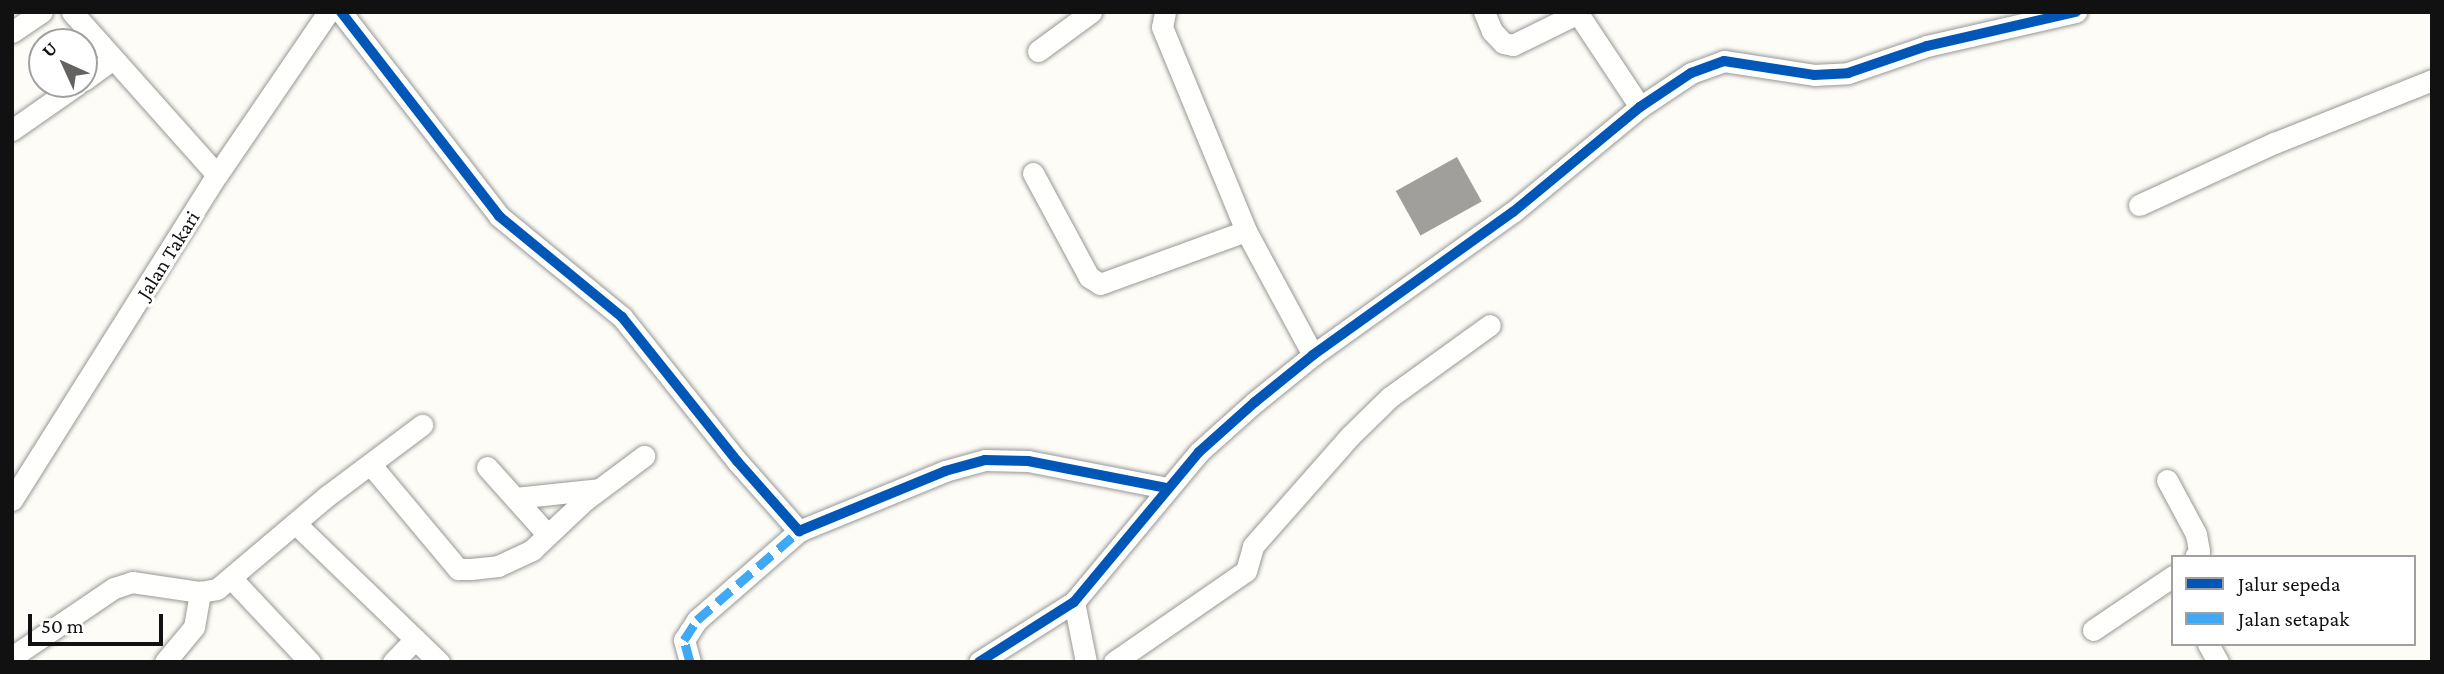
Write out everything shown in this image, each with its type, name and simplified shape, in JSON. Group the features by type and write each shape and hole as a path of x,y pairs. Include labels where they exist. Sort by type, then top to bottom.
{"street":[{"path":"12,32 42,12"},
{"path":"72,12 217,175"},
{"name":"Jalan Takari","path":"12,500 217,175 328,12"},
{"path":"341,12 499,216 622,317 737,461 799,531"},
{"path":"1038,51 1091,12"},
{"path":"1484,12 1492,31 1503,43 1513,45 1577,13 1640,107"},
{"path":"979,662 1074,602 1199,452 1313,355 1513,212 1640,107 1712,63 1830,76 2029,16 2076,12"},
{"path":"1161,14 1167,41 1246,231 1313,355"},
{"path":"98,70 113,60"},
{"path":"2139,205 2274,143 2432,80"},
{"path":"12,130 58,98"},
{"path":"1033,173 1089,276 1100,284 1246,231"},
{"path":"1114,662 1246,570 1253,546 1350,436 1390,397 1490,325"},
{"path":"26,655 114,588 132,582 200,592 217,589 422,425"},
{"path":"371,465 458,569 510,562 644,456"},
{"path":"690,662 684,640 697,620 799,531 945,471 985,460 1028,461 1167,488"},
{"path":"487,467 547,534"},
{"path":"2167,480 2196,534 2199,551 2196,555"},
{"path":"515,498 599,489"},
{"path":"296,524 439,662"},
{"path":"232,579 310,662"},
{"path":"2093,630 2171,580"},
{"path":"165,662 194,626 200,592"},
{"path":"1074,602 1086,662"},
{"path":"393,662 415,639"},
{"path":"2209,646 2218,662"}],"building":[{"path":"1457,157 1482,202 1421,236 1396,191"}],"marked path":[{"path":"690,662 684,640 697,620 799,531"}],"cycle path":[{"path":"341,12 499,216 622,317 737,461 799,531 945,471 985,460 1028,461 1167,488"},
{"path":"979,662 1074,602 1199,452 1255,402 1313,355 1513,212 1640,107 1691,73 1724,61 1814,75 1848,73 1927,46 2076,12"}]}
